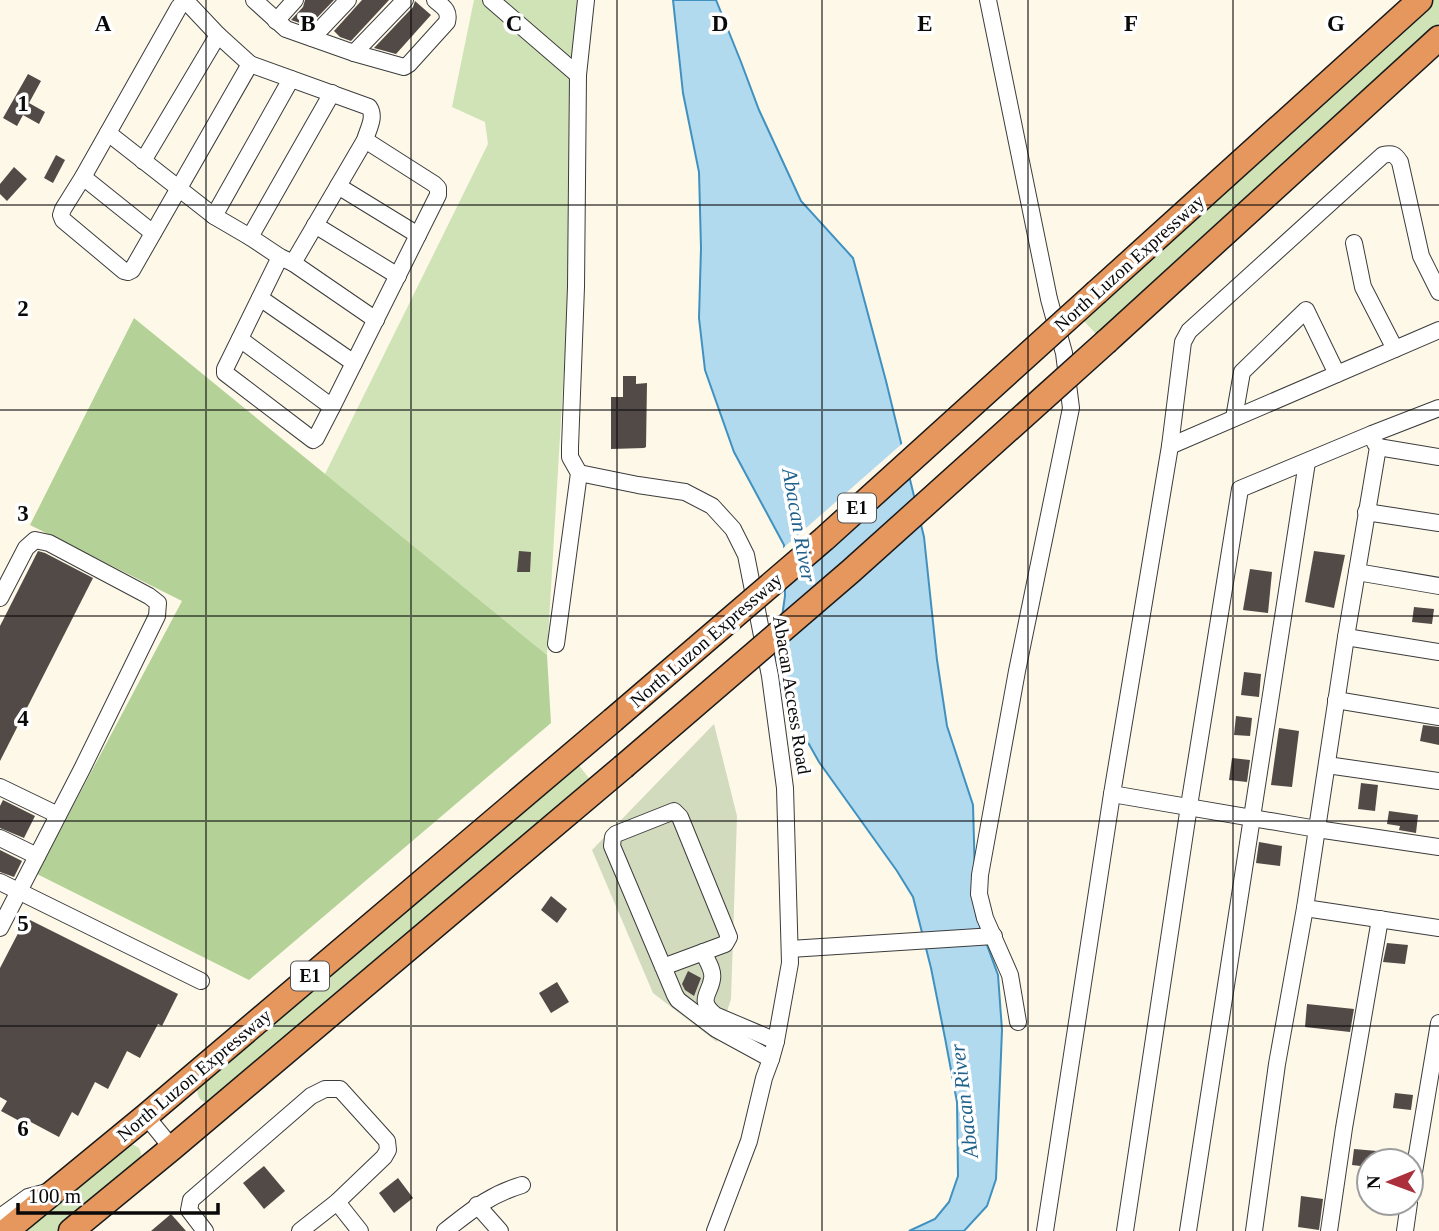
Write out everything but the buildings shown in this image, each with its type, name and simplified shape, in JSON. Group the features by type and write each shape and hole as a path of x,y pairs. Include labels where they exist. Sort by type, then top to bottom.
{"highway":[{"name":"North Luzon Expressway","path":"6,1231 146,1116 824,539 1420,0"},
{"name":"E1","path":"71,1231 851,571 1439,38"}],"street":[{"path":"250,64 131,270 124,271 63,220 61,215 185,0 250,64 369,107 372,117 365,140 315,225 286,260 260,298 225,369 225,373 313,440 438,195 438,188 434,184 365,140"},
{"path":"254,0 286,29 404,67 447,22 447,10 435,0"},
{"path":"276,20 295,0"},
{"path":"312,38 348,0"},
{"path":"355,53 405,0"},
{"path":"491,0 578,75"},
{"path":"556,644 579,473 570,457 576,287 578,75 586,0"},
{"path":"988,0 1049,299 1063,353 1071,408 1017,671 980,875 979,894 985,918 990,936 1010,975 1018,1022"},
{"path":"143,161 218,35"},
{"path":"214,216 291,79"},
{"path":"250,237 332,93"},
{"path":"108,133 214,216 376,320"},
{"path":"1045,1231 1112,794 1170,446 1184,342 1189,331 1383,155 1391,153 1400,162 1421,256 1439,292"},
{"path":"83,177 153,233"},
{"path":"338,186 418,235"},
{"path":"315,225 398,276"},
{"path":"1354,243 1363,287 1395,349"},
{"path":"260,298 354,363"},
{"path":"1234,418 1242,372 1306,310 1337,374"},
{"path":"1170,446 1439,330"},
{"path":"240,339 332,407"},
{"path":"1125,1231 1240,489 1307,462 1375,441 1439,408"},
{"path":"1375,441 1439,457"},
{"path":"1254,1231 1277,1064 1305,908 1375,441"},
{"path":"1188,1231 1307,462"},
{"name":"Abacan Access Road","path":"579,473 685,492 712,506 733,529 746,555 770,676 785,788 790,963 776,1041 749,1141 715,1231"},
{"path":"1366,512 1439,523"},
{"path":"0,598 26,548 35,540 49,542 158,603 157,616 0,928"},
{"path":"1357,572 1439,586"},
{"path":"1346,637 1439,652"},
{"path":"1336,700 1439,717"},
{"path":"1327,765 1439,781"},
{"path":"0,787 58,815"},
{"path":"1112,794 1439,847"},
{"path":"663,967 725,944 729,934 680,817 674,811 615,834 612,846 663,967 675,995 682,1004 716,1029 771,1059"},
{"path":"0,838 37,856"},
{"path":"0,882 201,981"},
{"path":"1305,908 1439,928"},
{"path":"1329,1231 1380,919"},
{"path":"790,949 990,936"},
{"path":"703,952 712,975 705,1000 710,1011 776,1041"},
{"path":"1418,1147 1439,1023"},
{"path":"205,1231 189,1210 191,1200 311,1096 325,1088 340,1089 387,1141 388,1150 337,1202 300,1231"},
{"path":"146,1116 172,1148"},
{"path":"445,1231 477,1205 497,1193 522,1185"},
{"path":"0,1217 27,1197 57,1190"},
{"path":"337,1202 360,1231"},
{"path":"477,1205 500,1231"}],"green space":[{"path":"474,0 586,0 547,655 325,474 488,144 485,122 452,107"},
{"path":"1428,0 1439,0 1439,23 1099,337 1082,319"},
{"path":"134,318 547,655 551,723 249,980 37,874 182,601 30,525"},
{"path":"714,724 737,816 731,999 717,1042 653,993 592,850"},
{"path":"577,763 592,782 208,1103 200,1099 197,1089"},
{"path":"128,1145 139,1148 140,1161 59,1231 17,1231"}],"water":[{"name":"Abacan River","path":"673,0 716,0 759,110 801,201 853,258 924,537 947,726 973,805 976,915 998,975 1002,1030 996,1179 987,1206 964,1231 909,1231 935,1219 949,1202 958,1176 957,1102 931,968 913,897 819,762 788,707 775,666 785,596 784,545 734,452 705,370 699,318 699,172 683,93"}],"pier":[{"path":"904,442 911,469 782,584 781,550"}]}
